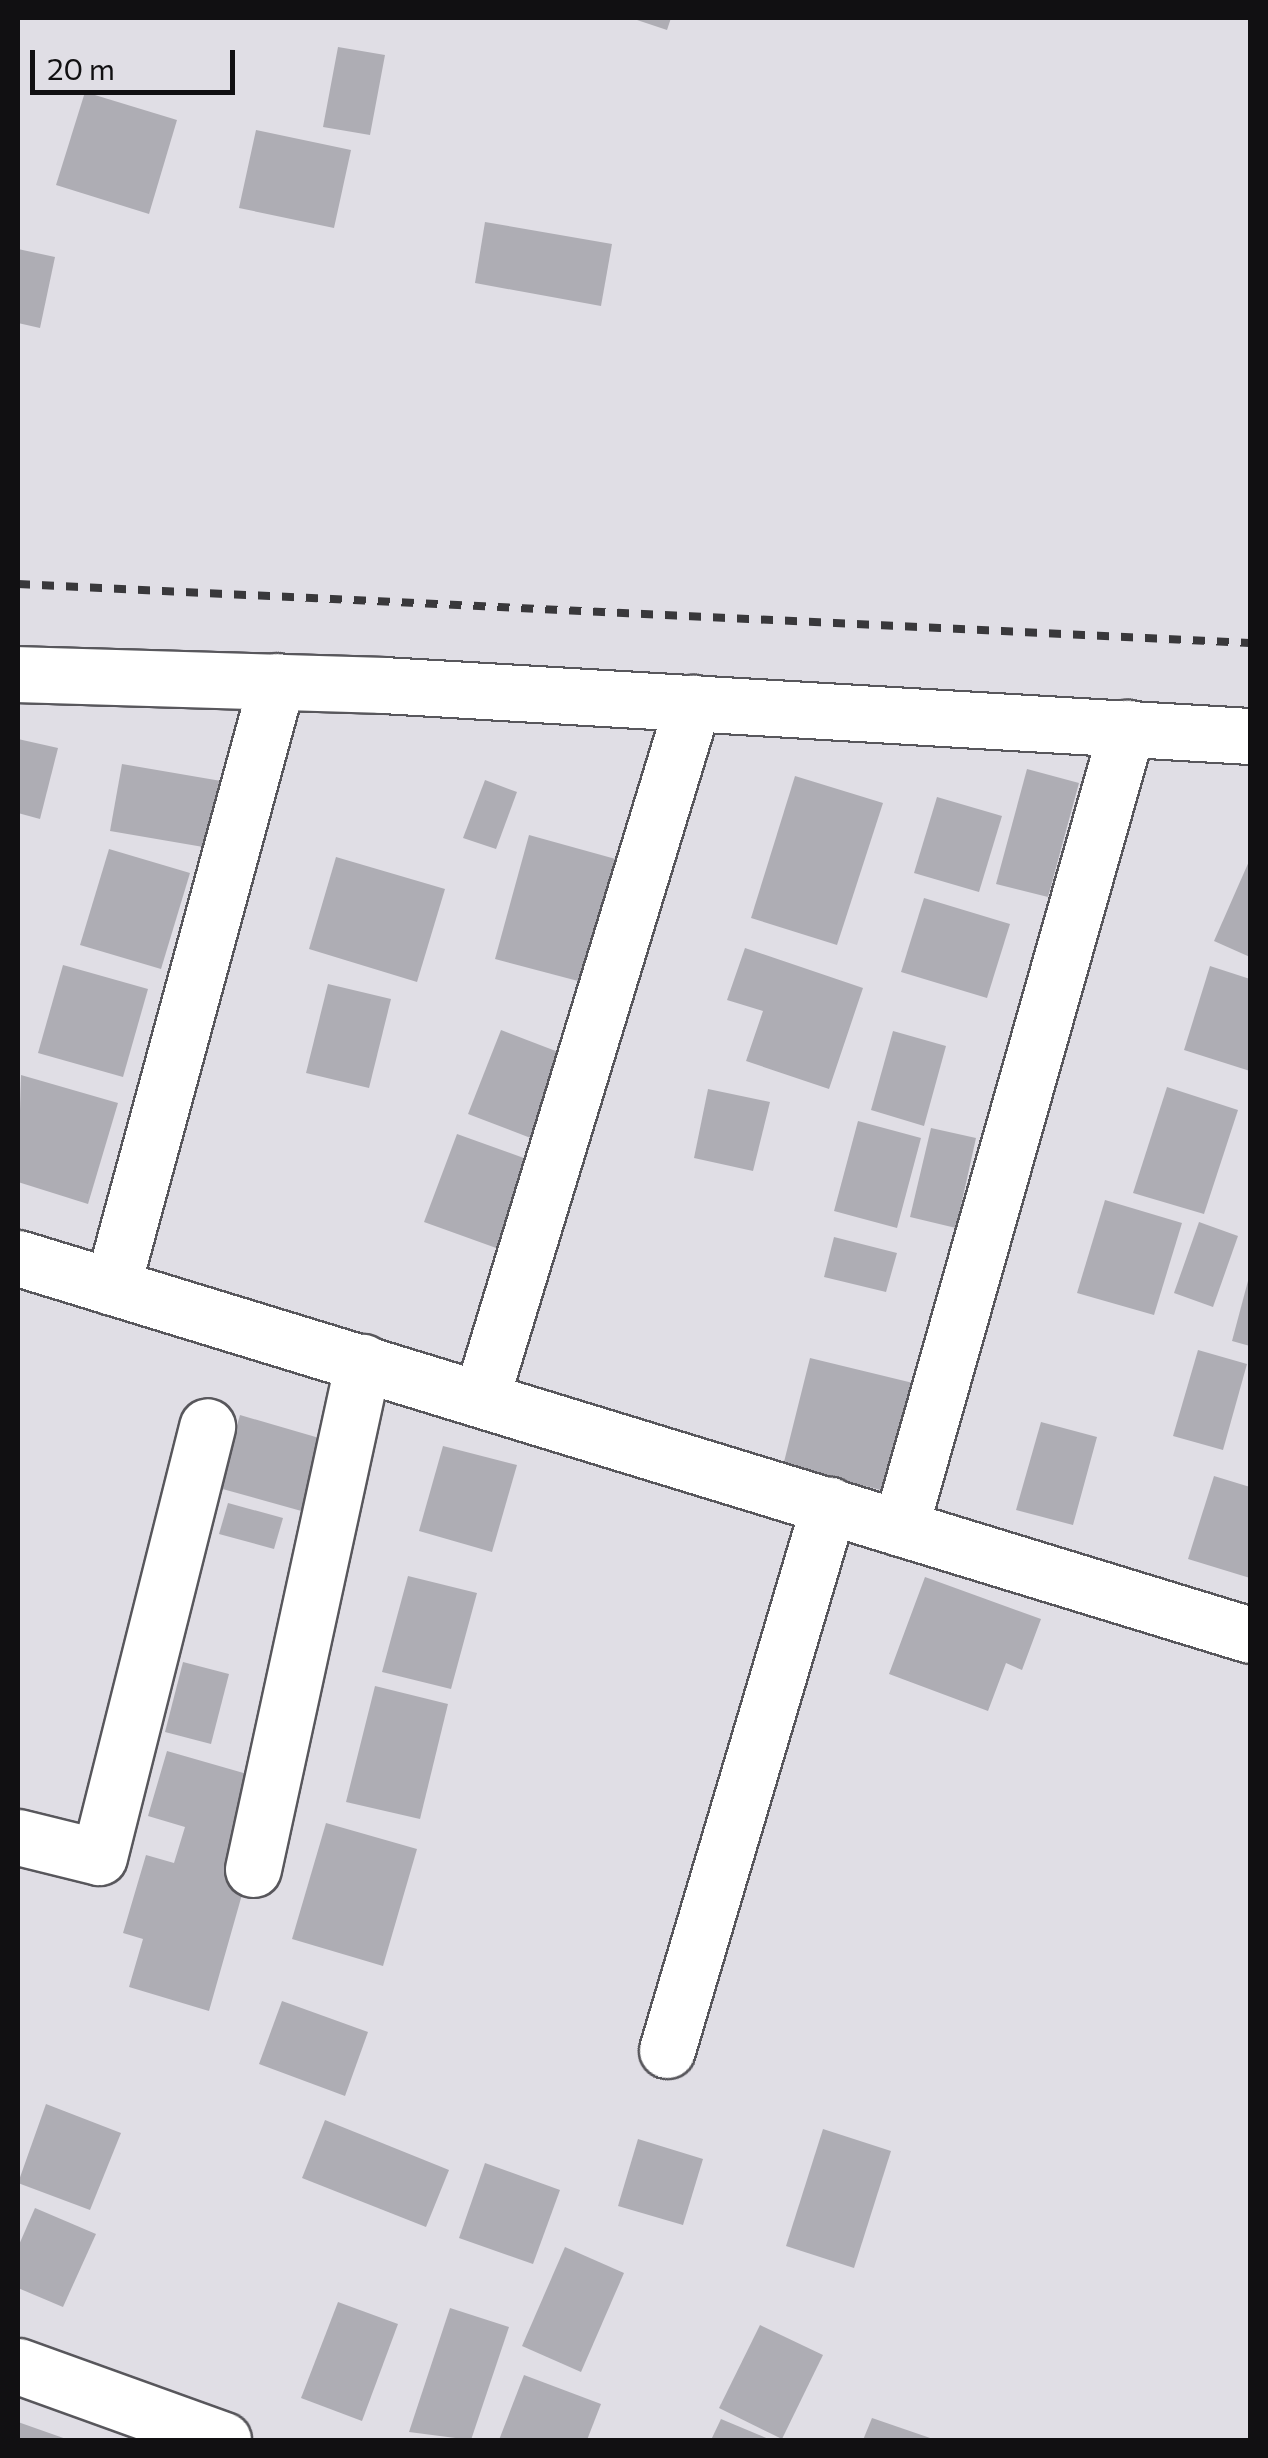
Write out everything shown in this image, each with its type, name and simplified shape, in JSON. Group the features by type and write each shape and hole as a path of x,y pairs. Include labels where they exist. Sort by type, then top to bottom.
{"street":[{"path":"18,674 277,681 1250,736"},
{"path":"112,1287 277,681"},
{"path":"481,1398 693,703"},
{"path":"900,1528 1127,728"},
{"path":"18,1258 1250,1635"},
{"path":"253,1869 363,1362"},
{"path":"18,1837 99,1857 207,1426"},
{"path":"667,2050 828,1506"},
{"path":"18,2366 222,2440"}],"building":[{"path":"631,18 671,18 667,30"},
{"path":"338,47 385,55 370,135 323,127"},
{"path":"85,92 177,120 149,214 56,185"},
{"path":"256,130 351,150 334,228 239,208"},
{"path":"485,222 612,244 601,306 475,283"},
{"path":"18,249 55,257 40,328 18,323"},
{"path":"18,739 58,748 40,819 18,813"},
{"path":"122,764 227,782 215,849 110,831"},
{"path":"1027,769 1079,783 1048,897 996,884"},
{"path":"795,776 883,803 837,945 751,918"},
{"path":"485,780 517,792 496,849 463,838"},
{"path":"937,797 1002,816 979,892 914,873"},
{"path":"529,835 630,863 597,986 495,959"},
{"path":"109,849 190,873 161,969 80,945"},
{"path":"336,857 445,889 417,982 309,949"},
{"path":"1250,859 1250,957 1214,941"},
{"path":"924,898 1010,924 987,998 901,972"},
{"path":"745,948 863,988 829,1089 746,1061 763,1011 727,1000"},
{"path":"63,965 148,989 123,1077 38,1053"},
{"path":"1210,966 1250,979 1250,1071 1184,1050"},
{"path":"328,984 391,999 369,1088 306,1073"},
{"path":"501,1030 574,1058 541,1142 468,1114"},
{"path":"893,1031 946,1046 924,1126 871,1110"},
{"path":"21,1075 118,1103 88,1204 18,1182"},
{"path":"1167,1087 1238,1110 1204,1214 1133,1193"},
{"path":"708,1089 770,1102 753,1171 694,1158"},
{"path":"858,1121 921,1138 897,1228 834,1211"},
{"path":"931,1128 976,1138 956,1228 910,1217"},
{"path":"457,1134 532,1161 499,1249 424,1222"},
{"path":"1105,1200 1182,1223 1154,1315 1077,1293"},
{"path":"1199,1222 1238,1236 1213,1307 1174,1293"},
{"path":"834,1237 897,1253 886,1292 824,1277"},
{"path":"1250,1277 1250,1346 1232,1341"},
{"path":"1198,1350 1247,1364 1223,1450 1173,1436"},
{"path":"810,1358 913,1383 885,1491 783,1466"},
{"path":"240,1415 326,1440 305,1512 219,1488"},
{"path":"1041,1422 1097,1437 1073,1525 1016,1510"},
{"path":"443,1446 517,1465 492,1552 419,1531"},
{"path":"1214,1476 1250,1487 1250,1578 1188,1559"},
{"path":"228,1503 283,1518 274,1549 219,1534"},
{"path":"408,1576 477,1593 451,1689 382,1672"},
{"path":"925,1577 1041,1619 1022,1670 1006,1663 988,1711 889,1674"},
{"path":"183,1662 229,1674 211,1744 165,1732"},
{"path":"375,1686 448,1704 420,1819 346,1802"},
{"path":"167,1751 254,1776 225,1878 245,1884 209,2011 129,1987 143,1939 123,1933 146,1855 174,1863 185,1827 148,1816"},
{"path":"326,1823 417,1849 383,1966 292,1939"},
{"path":"282,2001 368,2032 345,2096 259,2064"},
{"path":"46,2104 121,2133 90,2210 18,2183"},
{"path":"325,2120 449,2170 426,2227 302,2178"},
{"path":"823,2129 891,2151 854,2268 786,2246"},
{"path":"638,2139 703,2159 683,2225 618,2206"},
{"path":"485,2163 560,2190 533,2264 459,2238"},
{"path":"35,2208 96,2234 63,2307 18,2288 18,2247"},
{"path":"565,2247 624,2273 581,2372 522,2346"},
{"path":"338,2302 398,2324 362,2421 301,2398"},
{"path":"450,2308 509,2327 471,2440 409,2432"},
{"path":"760,2325 823,2355 782,2439 719,2408"},
{"path":"524,2375 601,2404 587,2440 499,2440"},
{"path":"872,2418 936,2440 863,2440"},
{"path":"721,2419 771,2440 711,2440"},
{"path":"18,2422 69,2440 18,2440"}],"railway":[{"path":"18,584 1250,643"}]}
